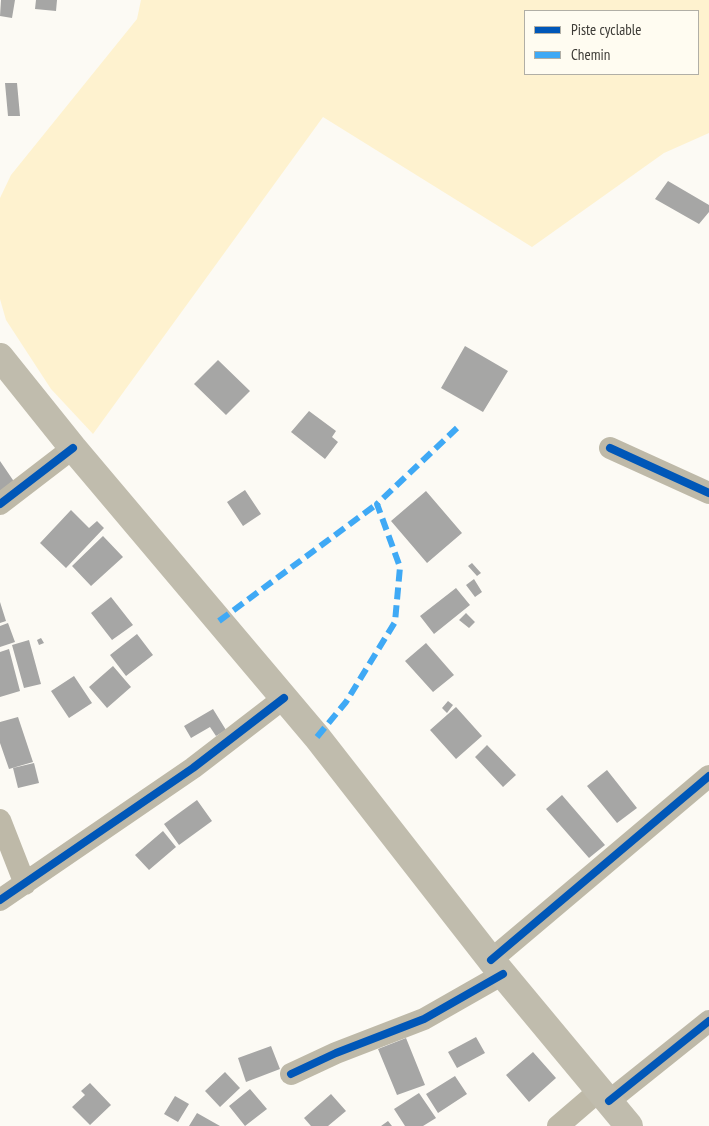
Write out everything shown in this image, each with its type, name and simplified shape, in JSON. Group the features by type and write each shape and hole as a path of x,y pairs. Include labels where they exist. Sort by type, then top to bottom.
{"main road":[{"path":"0,357 72,448 317,737 497,967 629,1126"}],"street":[{"path":"0,504 72,448"},
{"path":"610,448 709,493"},
{"path":"0,900 193,768 284,698"},
{"path":"291,1074 336,1053 424,1019 497,967 709,776"},
{"path":"0,820 25,884"},
{"path":"558,1126 709,1021"}],"shaded area":[{"path":"141,0 709,0 709,133 664,153 532,247 323,117 93,434 51,389 6,320 0,299 0,198 11,175 137,19"}],"building":[{"path":"1,0 15,0 12,18 0,16"},
{"path":"36,0 57,0 56,11 35,9"},
{"path":"5,83 17,83 20,116 8,116"},
{"path":"668,181 709,205 709,212 699,224 655,199"},
{"path":"465,346 508,371 483,412 441,388"},
{"path":"218,360 250,391 226,415 194,384"},
{"path":"309,411 336,431 332,437 338,442 325,459 291,432"},
{"path":"0,461 15,483 0,494"},
{"path":"245,490 261,514 243,526 227,502"},
{"path":"426,491 462,533 427,563 391,521"},
{"path":"71,510 89,528 97,521 104,528 66,568 40,543"},
{"path":"103,536 123,557 91,586 72,566"},
{"path":"472,563 481,573 477,576 468,566"},
{"path":"474,579 482,592 475,597 466,585"},
{"path":"456,588 470,605 434,634 420,616"},
{"path":"111,597 133,625 112,640 91,613"},
{"path":"0,602 6,621 0,623"},
{"path":"466,613 475,622 469,628 459,620"},
{"path":"8,623 15,642 0,647 0,626"},
{"path":"137,634 153,655 126,676 110,655"},
{"path":"41,638 44,643 39,645 37,640"},
{"path":"29,640 41,684 24,688 12,645"},
{"path":"426,643 454,675 433,692 405,661"},
{"path":"9,649 20,691 0,697 0,652"},
{"path":"113,666 131,687 107,708 89,687"},
{"path":"74,676 92,703 69,718 51,691"},
{"path":"448,701 453,705 447,713 442,708"},
{"path":"456,707 482,736 456,759 430,730"},
{"path":"213,709 226,730 216,736 210,727 191,738 184,726"},
{"path":"18,717 33,762 9,769 0,743 0,722"},
{"path":"487,745 516,775 503,787 475,757"},
{"path":"34,763 39,783 18,788 13,768"},
{"path":"607,770 637,808 617,823 587,786"},
{"path":"562,795 605,845 589,858 546,809"},
{"path":"197,800 212,821 179,845 164,824"},
{"path":"163,831 176,847 149,870 135,855"},
{"path":"476,1037 485,1053 457,1068 448,1052"},
{"path":"406,1038 425,1085 397,1095 378,1049"},
{"path":"271,1046 280,1069 246,1082 238,1058"},
{"path":"533,1052 556,1078 529,1102 506,1075"},
{"path":"225,1072 240,1088 220,1107 205,1091"},
{"path":"455,1076 467,1094 438,1113 426,1094"},
{"path":"90,1083 111,1105 90,1125 72,1107 85,1095 81,1091"},
{"path":"250,1089 267,1109 245,1126 229,1106"},
{"path":"419,1093 436,1118 423,1126 405,1126 394,1109"},
{"path":"331,1094 346,1111 328,1126 311,1126 304,1118"},
{"path":"175,1096 189,1104 178,1122 164,1114"},
{"path":"197,1113 220,1126 189,1126"},
{"path":"388,1121 392,1126 381,1126"}],"marked path":[{"path":"317,737 346,702 395,622 400,567 377,504 457,428"},
{"path":"219,621 377,504"}],"cycle path":[{"path":"0,504 73,448"},
{"path":"610,448 709,493"},
{"path":"0,900 193,768 284,698"},
{"path":"491,960 709,776"},
{"path":"291,1074 336,1053 424,1019 503,974"},
{"path":"609,1101 709,1021"}]}
